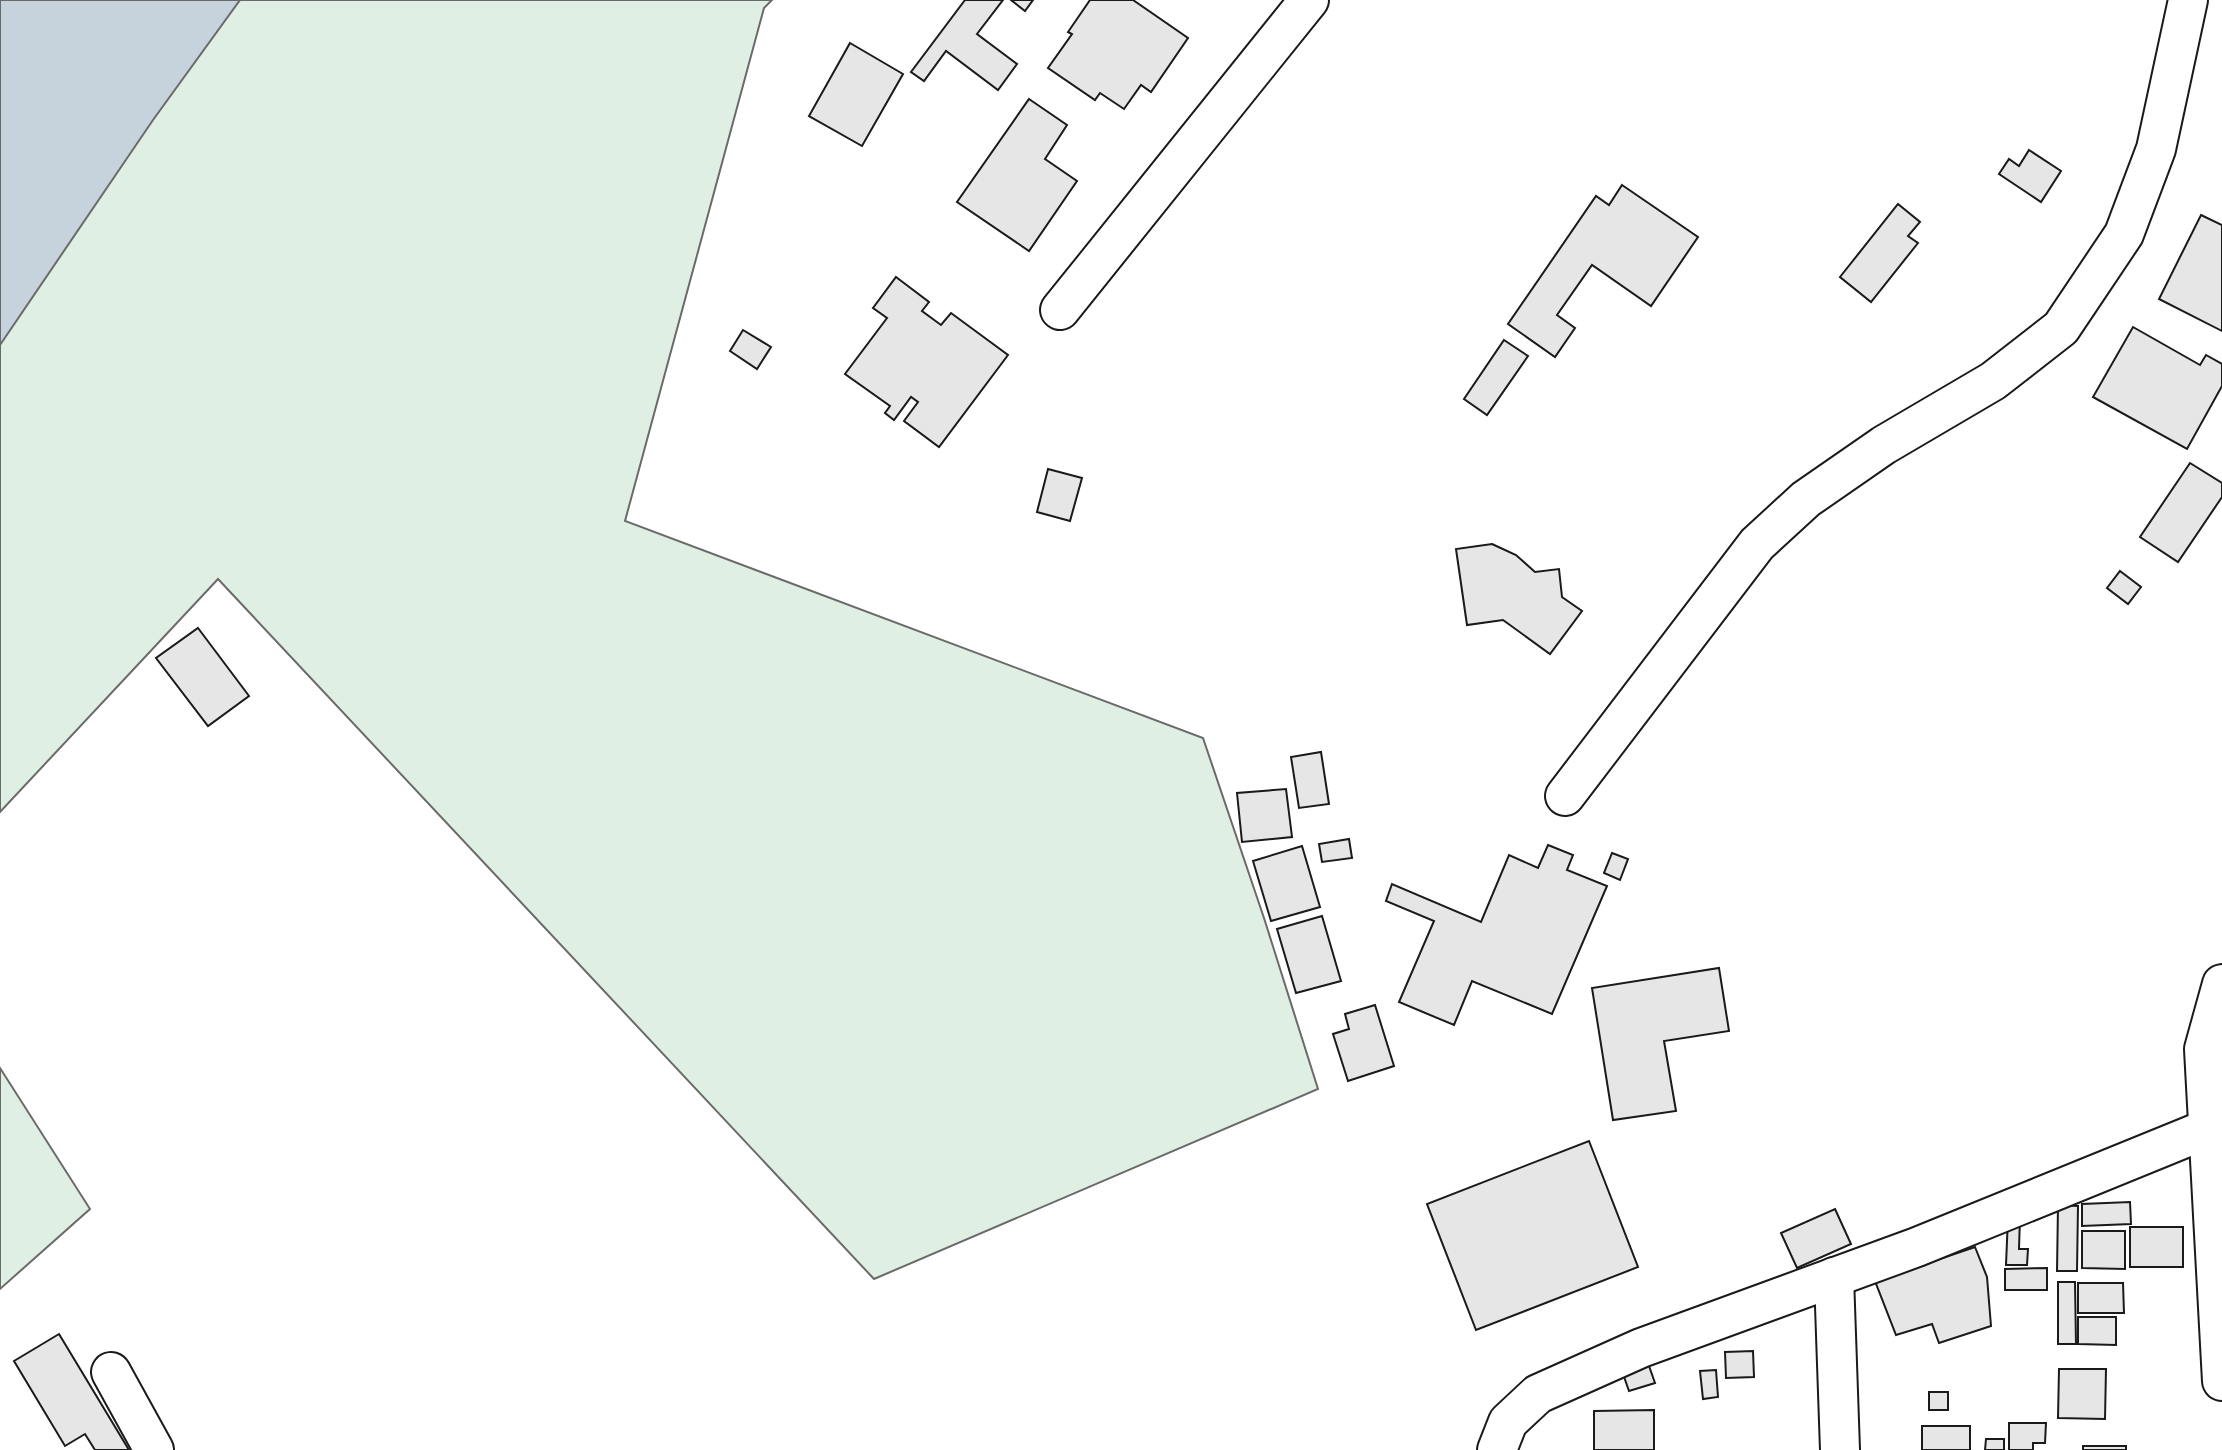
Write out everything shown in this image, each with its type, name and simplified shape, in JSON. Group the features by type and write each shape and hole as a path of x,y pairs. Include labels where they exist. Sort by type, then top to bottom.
{"street":[{"path":"1060,310 1309,0"},
{"path":"1565,796 1757,544 1806,499 1884,445 1993,381 2061,328 2124,234 2156,149 2188,0"},
{"path":"2222,984 2204,1049 2214,1129 2222,1381"},
{"path":"1497,1450 1508,1422 1538,1394 1641,1348 1917,1247 2214,1129"},
{"path":"1834,1277 1840,1450"},
{"path":"111,1372 154,1450"}],"green space":[{"path":"0,0 772,0 764,8 625,521 1203,738 1318,1089 874,1279 218,579 0,812"},
{"path":"0,1068 90,1209 0,1289"}],"shaded area":[{"path":"0,0 240,0 153,120 0,345"}],"building":[{"path":"965,0 1003,0 977,34 1017,64 998,90 946,51 924,81 911,72"},
{"path":"1011,0 1033,0 1025,11"},
{"path":"1090,0 1133,0 1188,38 1151,92 1141,85 1124,109 1100,93 1095,100 1048,68 1072,34 1068,32"},
{"path":"850,43 903,74 862,146 809,116"},
{"path":"1029,99 1067,125 1045,159 1077,181 1029,251 957,202"},
{"path":"2029,150 2061,171 2041,202 1999,174 2009,159 2019,166"},
{"path":"1622,185 1698,237 1651,306 1592,265 1557,315 1575,328 1555,357 1508,324 1596,196 1609,205"},
{"path":"1898,204 1920,222 1908,236 1918,243 1871,302 1840,277"},
{"path":"2201,215 2222,225 2222,331 2159,299"},
{"path":"896,277 929,302 922,311 941,325 951,313 1008,355 939,447 904,421 918,402 911,397 894,420 885,413 890,406 845,374 887,318 873,308"},
{"path":"2133,327 2200,365 2206,355 2222,364 2222,386 2187,449 2093,397"},
{"path":"743,330 771,347 757,369 730,351"},
{"path":"1504,340 1528,356 1487,415 1464,399"},
{"path":"2190,463 2222,483 2222,497 2178,562 2140,537"},
{"path":"1048,469 1082,478 1070,521 1037,512"},
{"path":"1492,544 1516,555 1535,572 1559,569 1562,597 1582,611 1550,654 1503,620 1467,625 1456,549"},
{"path":"2120,571 2141,587 2128,604 2107,588"},
{"path":"198,628 249,696 208,726 156,658"},
{"path":"1321,752 1329,804 1299,808 1291,757"},
{"path":"1286,789 1292,837 1242,842 1237,793"},
{"path":"1349,839 1352,858 1322,862 1319,844"},
{"path":"1548,845 1573,855 1567,870 1607,886 1552,1014 1472,981 1454,1025 1399,1002 1434,921 1386,901 1392,884 1481,922 1509,855 1538,868"},
{"path":"1302,846 1320,907 1271,921 1253,861"},
{"path":"1612,853 1628,859 1620,880 1604,873"},
{"path":"1322,916 1341,981 1296,993 1277,929"},
{"path":"1719,968 1729,1031 1664,1041 1676,1111 1613,1120 1592,988"},
{"path":"1375,1005 1394,1066 1348,1081 1333,1034 1349,1029 1345,1014"},
{"path":"1589,1141 1638,1267 1476,1330 1427,1204"},
{"path":"2130,1202 2131,1224 2082,1226 2082,1204"},
{"path":"2058,1205 2078,1206 2077,1271 2057,1271"},
{"path":"1835,1209 1851,1244 1797,1268 1781,1233"},
{"path":"2008,1217 2020,1217 2019,1249 2028,1249 2027,1265 2006,1265"},
{"path":"2130,1227 2183,1227 2183,1267 2130,1267"},
{"path":"2082,1231 2125,1231 2125,1269 2082,1268"},
{"path":"1975,1247 1987,1277 1991,1326 1939,1343 1932,1324 1896,1335 1875,1281"},
{"path":"2047,1268 2047,1290 2005,1290 2005,1269"},
{"path":"2058,1282 2075,1282 2076,1344 2058,1344"},
{"path":"2078,1283 2123,1283 2124,1313 2078,1313"},
{"path":"2078,1317 2116,1317 2116,1345 2078,1344"},
{"path":"59,1334 129,1450 95,1450 85,1434 65,1446 14,1361"},
{"path":"1753,1351 1754,1377 1726,1378 1725,1352"},
{"path":"1648,1363 1655,1383 1629,1391 1622,1371"},
{"path":"2059,1369 2106,1369 2105,1419 2058,1418"},
{"path":"1716,1370 1718,1397 1703,1399 1700,1371"},
{"path":"1929,1392 1948,1392 1948,1410 1929,1410"},
{"path":"1654,1410 1654,1450 1594,1450 1594,1411"},
{"path":"2009,1423 2046,1423 2045,1443 2033,1443 2033,1450 2009,1450"},
{"path":"1922,1426 1970,1426 1970,1450 1922,1450"},
{"path":"1986,1439 2004,1439 2004,1450 1985,1450"},
{"path":"2083,1446 2126,1446 2126,1450 2083,1450"}]}
